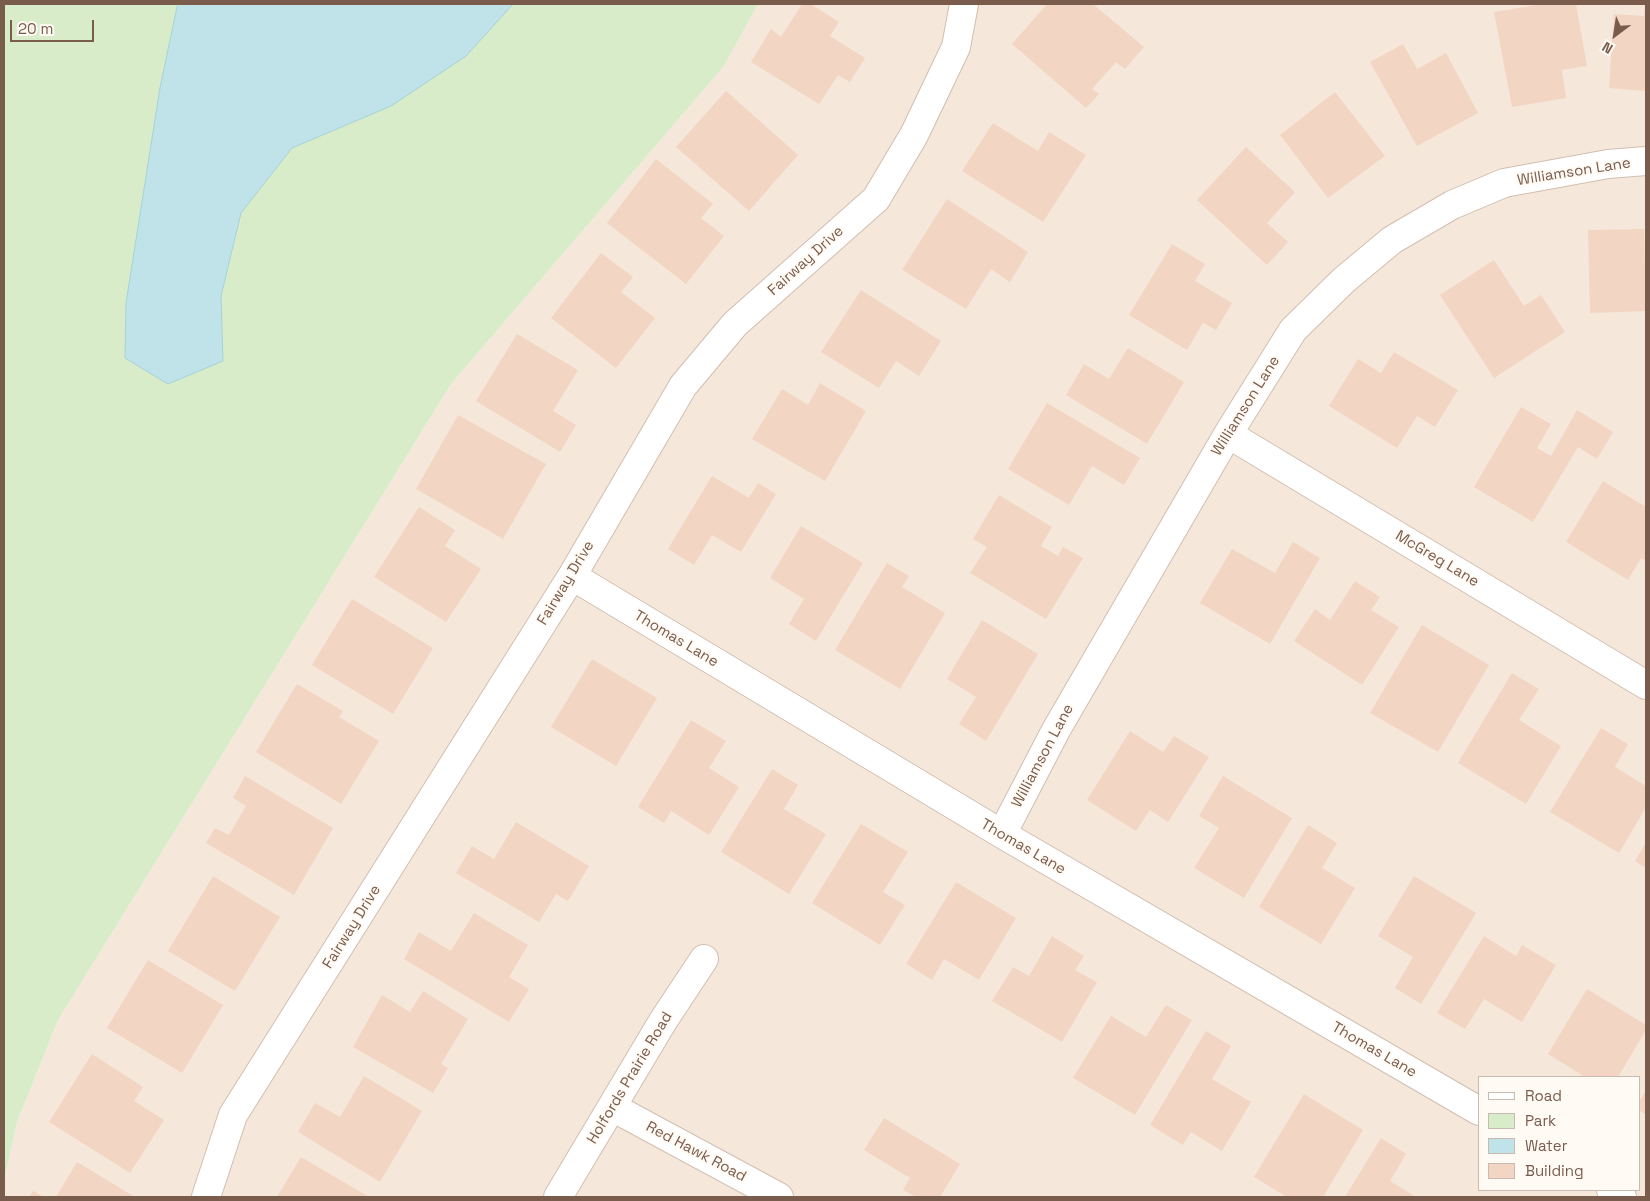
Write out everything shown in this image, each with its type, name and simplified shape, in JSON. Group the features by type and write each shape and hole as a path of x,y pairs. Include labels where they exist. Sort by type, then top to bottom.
{"street":[{"name":"Fairway Drive","path":"206,1197 234,1115 572,576 683,386 735,324 876,199 914,135 956,47 964,4"},
{"name":"Williamson Lane","path":"1002,834 1056,730 1228,434 1293,330 1344,280 1392,240 1452,205 1504,183 1608,164 1646,161"},
{"name":"McGreg Lane","path":"1228,434 1646,685"},
{"name":"Thomas Lane","path":"572,576 1002,834 1478,1109"},
{"name":"Holfords Prairie Road","path":"558,1197 663,1021 704,959"},
{"name":"Red Hawk Road","path":"612,1107 780,1197"}],"shaded area":[{"path":"758,4 1646,4 1646,1197 4,1197 4,1181 17,1122 58,1020 451,384 724,66"}],"green space":[{"path":"4,4 758,4 724,66 451,384 58,1020 17,1122 4,1181"}],"water":[{"path":"178,4 513,4 466,56 391,106 292,148 241,213 221,296 223,361 168,384 125,358 126,303 160,88"}],"building":[{"path":"802,4 811,4 839,22 830,36 865,58 850,82 838,75 819,104 751,62 771,29 781,37"},
{"path":"1047,4 1093,4 1144,47 1125,69 1116,62 1092,89 1099,94 1086,108 1012,44"},
{"path":"1543,4 1576,4 1587,66 1562,70 1566,98 1512,107 1494,12"},
{"path":"1645,4 1646,91 1609,88 1614,14 1644,16"},
{"path":"1403,44 1417,69 1446,53 1478,113 1417,146 1370,62"},
{"path":"726,91 798,155 749,211 676,147"},
{"path":"1335,92 1385,156 1328,198 1280,135"},
{"path":"993,123 1038,151 1049,132 1086,155 1043,222 962,171"},
{"path":"1246,147 1295,192 1267,223 1288,242 1267,265 1197,200"},
{"path":"656,159 713,204 701,218 724,236 686,284 607,223"},
{"path":"947,199 1028,252 1010,282 991,269 966,309 902,270"},
{"path":"1644,229 1646,311 1590,313 1588,230"},
{"path":"1172,244 1205,264 1195,281 1232,303 1216,330 1203,323 1187,350 1129,315"},
{"path":"601,253 633,277 621,292 655,318 616,368 551,318"},
{"path":"1494,260 1524,306 1541,295 1565,332 1494,378 1440,295"},
{"path":"861,290 941,341 919,376 896,361 879,388 821,352"},
{"path":"517,334 578,370 553,411 576,425 560,452 476,401"},
{"path":"1128,348 1184,382 1147,444 1066,395 1084,364 1109,379"},
{"path":"1394,352 1458,390 1435,427 1417,416 1397,448 1329,406 1358,359 1381,373"},
{"path":"820,383 866,411 825,481 752,439 782,389 808,405"},
{"path":"1047,403 1140,458 1124,485 1092,466 1069,505 1008,469"},
{"path":"1521,407 1551,424 1537,448 1551,456 1577,410 1613,432 1597,459 1578,447 1533,522 1474,487"},
{"path":"458,415 546,464 503,539 416,489"},
{"path":"712,476 749,498 758,483 776,494 741,552 712,535 694,565 668,549"},
{"path":"1603,481 1646,507 1646,561 1641,558 1628,580 1566,542"},
{"path":"999,495 1052,527 1041,546 1058,556 1063,547 1083,558 1046,619 970,573 987,547 973,539"},
{"path":"419,507 455,530 445,546 481,569 446,622 374,577"},
{"path":"801,526 863,563 816,641 789,624 804,599 770,578"},
{"path":"1293,542 1320,558 1270,644 1200,603 1232,549 1275,573"},
{"path":"887,563 909,576 902,587 945,613 900,689 835,650"},
{"path":"1355,581 1380,597 1371,610 1399,627 1362,685 1294,641 1315,609 1330,620"},
{"path":"352,599 433,648 393,714 312,665"},
{"path":"982,620 1038,654 986,741 959,724 976,697 947,679"},
{"path":"1422,625 1489,665 1438,752 1370,713"},
{"path":"592,659 657,698 616,766 551,727"},
{"path":"1512,673 1539,689 1519,720 1561,746 1526,804 1458,763"},
{"path":"297,684 343,711 339,717 379,741 341,804 256,752"},
{"path":"691,720 726,741 709,768 739,787 709,835 671,811 664,823 638,807"},
{"path":"1601,728 1628,744 1615,767 1646,786 1646,807 1619,853 1550,812"},
{"path":"1130,731 1163,752 1174,736 1209,757 1168,822 1150,810 1136,831 1087,800"},
{"path":"772,769 798,785 784,809 826,834 789,894 721,852"},
{"path":"245,776 333,828 294,895 206,843 215,828 229,835 246,806 233,798"},
{"path":"1223,776 1292,818 1244,898 1194,868 1219,828 1199,816"},
{"path":"516,822 589,866 568,901 556,894 539,922 456,873 472,846 494,859"},
{"path":"861,824 908,852 883,892 905,905 880,945 812,903"},
{"path":"1308,825 1337,843 1322,868 1355,888 1321,944 1259,907"},
{"path":"1646,842 1646,868 1635,861"},
{"path":"213,876 280,917 235,991 168,951"},
{"path":"1414,876 1476,913 1421,1004 1395,988 1413,957 1378,936"},
{"path":"956,882 1016,918 979,980 944,959 932,980 906,964"},
{"path":"474,913 528,945 509,977 529,989 509,1022 404,959 419,932 451,951"},
{"path":"1052,936 1084,956 1075,970 1097,982 1062,1042 992,1001 1013,967 1029,976"},
{"path":"1484,936 1516,956 1522,945 1556,965 1522,1022 1484,999 1465,1029 1437,1013"},
{"path":"148,960 223,1005 182,1073 107,1028"},
{"path":"1587,989 1646,1025 1646,1030 1619,1076 1581,1076 1548,1054"},
{"path":"423,991 468,1019 441,1064 448,1068 433,1093 353,1047 382,995 410,1012"},
{"path":"1166,1005 1192,1020 1135,1115 1073,1078 1111,1016 1146,1037"},
{"path":"1206,1031 1231,1046 1212,1079 1251,1102 1222,1151 1191,1132 1183,1145 1150,1125"},
{"path":"92,1054 143,1087 134,1101 164,1120 130,1173 49,1122"},
{"path":"364,1076 422,1111 380,1182 298,1132 315,1103 340,1117"},
{"path":"1646,1090 1646,1115 1640,1111 1640,1100"},
{"path":"1304,1094 1363,1130 1323,1197 1287,1197 1254,1177"},
{"path":"884,1118 960,1164 940,1197 916,1197 903,1190 910,1178 864,1150"},
{"path":"1381,1138 1406,1154 1390,1181 1416,1197 1345,1197"},
{"path":"301,1157 369,1197 277,1197"},
{"path":"77,1162 135,1197 56,1197"},
{"path":"33,1191 44,1197 29,1197"}]}
